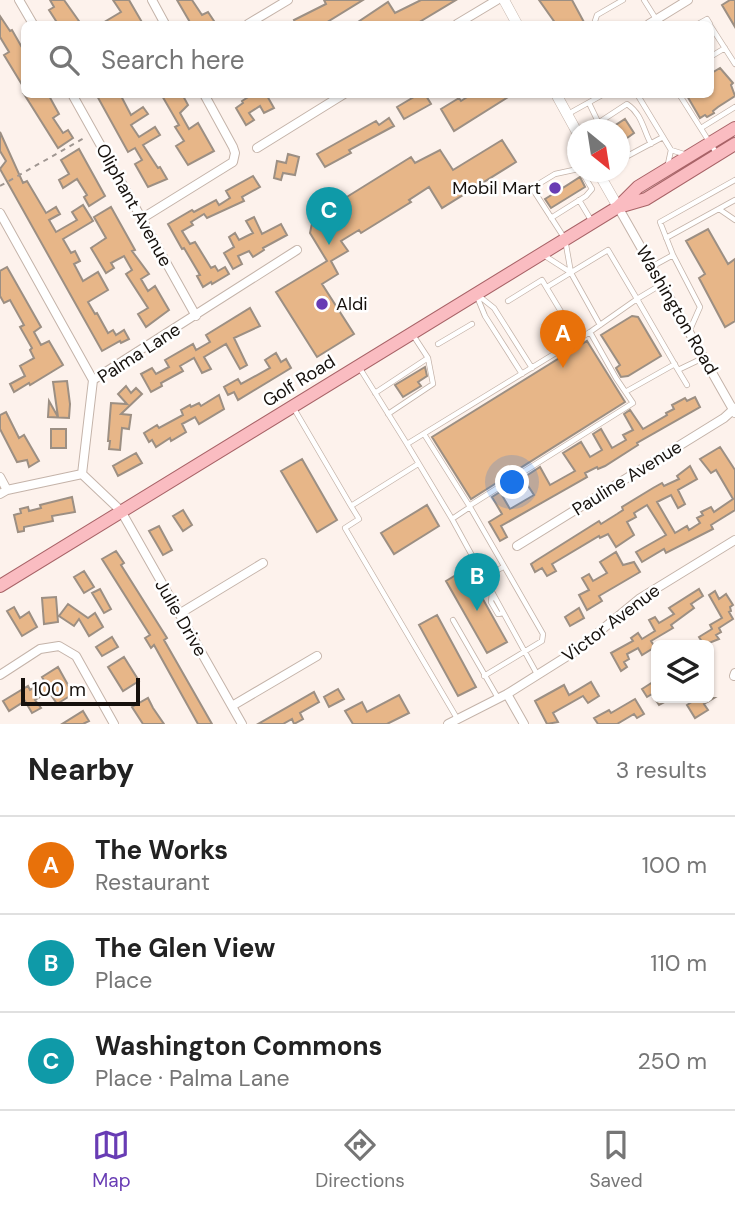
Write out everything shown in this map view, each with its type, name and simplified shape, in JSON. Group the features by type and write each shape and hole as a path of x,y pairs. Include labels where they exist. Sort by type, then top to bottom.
{"main road":[{"path":"618,207 638,187 735,128"},
{"path":"618,207 646,199 735,144"},
{"name":"Golf Road","path":"0,586 618,207"}],"street":[{"path":"19,0 31,21"},
{"path":"152,0 163,21"},
{"path":"253,21 288,0"},
{"path":"462,21 497,0"},
{"path":"504,0 515,21"},
{"path":"654,21 688,0"},
{"name":"Oliphant Avenue","path":"74,98 196,316"},
{"path":"141,219 226,167 235,158 233,147 206,98"},
{"path":"257,148 338,98"},
{"path":"558,98 569,119"},
{"path":"604,182 618,207"},
{"name":"Washington Road","path":"618,207 734,410"},
{"path":"0,213 93,380"},
{"name":"Palma Lane","path":"82,474 93,380 298,250"},
{"name":"Pauline Avenue","path":"517,546 734,410"},
{"path":"0,477 3,492 82,474"},
{"name":"Julie Drive","path":"82,474 121,512 242,724"},
{"name":"Victor Avenue","path":"448,724 507,694 577,650 639,599 735,540"},
{"path":"179,614 263,563"},
{"path":"0,675 40,649 59,646 76,656 114,724"},
{"path":"232,705 317,656"},
{"path":"507,694 524,724"}],"lane":[{"path":"595,21 597,15 623,0"},
{"path":"644,0 657,19"},
{"path":"714,31 735,64"},
{"path":"714,55 725,48"},
{"path":"567,115 597,98"},
{"path":"639,98 671,150 667,170"},
{"path":"682,98 717,155"},
{"path":"589,103 597,119"},
{"path":"603,119 627,104 635,109 651,144"},
{"path":"701,128 735,107"},
{"path":"630,155 663,137"},
{"path":"671,150 690,155"},
{"path":"567,172 555,174 532,188 565,239 570,273 600,325"},
{"path":"689,332 701,306 673,255 660,222 735,180"},
{"path":"551,218 592,189 588,182"},
{"path":"579,200 593,223"},
{"path":"667,238 735,200"},
{"path":"719,209 735,220"},
{"path":"547,287 608,250 687,385"},
{"path":"542,254 570,273"},
{"path":"652,267 673,255"},
{"path":"508,300 542,279 578,340"},
{"path":"407,444 578,340 662,284"},
{"path":"476,293 494,308 532,368"},
{"path":"476,293 485,316 522,374"},
{"path":"438,344 472,324"},
{"path":"452,519 634,403 616,378 590,332"},
{"path":"388,414 433,384 428,358 411,333"},
{"path":"375,393 428,358"},
{"path":"678,370 704,358"},
{"path":"627,391 675,364"},
{"path":"358,366 452,519 492,592 491,602 498,614 503,613 538,675"},
{"path":"293,406 359,519 345,528 458,720"},
{"path":"424,434 470,507 543,634 542,641 484,676"},
{"path":"351,506 418,464"},
{"path":"484,578 503,567"},
{"path":"453,620 498,698"}],"path":[{"path":"0,186 93,133"}],"building":[{"path":"50,0 64,0 79,21 56,21 49,10 54,7"},
{"path":"113,0 129,0 141,21 106,21 121,12"},
{"path":"177,0 192,0 202,15 208,12 214,21 189,21"},
{"path":"324,0 363,0 329,21 294,21 326,4"},
{"path":"421,0 456,0 421,21 360,21 388,2 395,13"},
{"path":"539,0 572,0 583,21 554,21"},
{"path":"735,0 735,27 722,5"},
{"path":"0,16 21,46 21,83 4,55 9,52 0,37"},
{"path":"720,68 733,83 731,85 735,96 713,111 714,113 700,118 688,98 714,98 714,72"},
{"path":"27,98 50,98 59,114 53,118 63,133 68,130 73,138 58,148"},
{"path":"98,98 122,98 131,115 143,107 148,114 131,125 139,137 155,127 160,135 143,145 167,179 148,187 135,164 142,160 135,148 128,152"},
{"path":"163,98 184,98 188,105 180,113 189,129 198,123 214,151 188,165 176,146 184,141 175,127 179,125"},
{"path":"247,98 268,98 274,108 264,113 260,106 249,113 254,120 246,125 236,108"},
{"path":"412,98 427,98 431,104 404,119 397,107"},
{"path":"459,98 461,101 466,98 507,98 454,131 441,109"},
{"path":"389,118 394,126 349,150 351,153 325,167 317,154 376,121 379,125"},
{"path":"0,132 23,183 27,181 46,213 56,207 60,214 49,220 56,232 77,220 72,212 83,205 93,221 63,239 71,253 75,251 80,261 74,264 83,281 98,272 108,290 88,302 95,314 97,313 108,333 113,330 116,335 124,330 129,339 102,351 0,169 6,161 0,151"},
{"path":"502,140 516,162 442,208 429,187 409,200 411,202 361,233 359,230 341,241 348,251 331,261 338,274 322,284 354,334 317,357 276,292 327,261 310,233 313,218 411,157 415,163 440,150 453,170"},
{"path":"79,149 105,196 89,206 84,197 87,195 77,179 63,188 59,180 69,174 61,160"},
{"path":"288,154 299,157 295,175 283,173 281,180 274,178 277,161 286,163"},
{"path":"253,176 260,187 242,197 244,201 207,218 204,214 182,231 190,244 195,242 211,268 215,266 218,271 225,267 229,274 203,287 197,276 200,275 168,224 216,200 219,205 230,198 226,191"},
{"path":"557,182 561,189 572,182 582,182 585,187 551,208 545,199 553,194 549,186"},
{"path":"111,207 135,250 132,251 149,274 141,279 148,291 155,286 169,310 146,327 138,314 148,308 126,274 132,270 124,256 111,263 114,268 106,273 91,248 106,238 94,217"},
{"path":"254,217 262,234 281,224 287,235 263,248 264,250 253,257 249,251 238,256 242,264 233,269 224,253 234,247 229,237 235,233 239,240 253,233 246,221"},
{"path":"708,229 728,264 735,259 735,321 725,327 699,278 705,274 686,241"},
{"path":"7,267 41,327 34,332 41,345 49,341 63,365 14,392 10,384 25,376 20,366 34,358 30,350 32,348 20,327 24,325 10,300 4,303 0,296 0,271"},
{"path":"250,308 260,326 234,338 247,365 240,369 226,344 204,357 211,369 202,373 194,358 180,366 183,371 151,392 141,374 152,368 156,374 169,367 165,360 193,344 196,350 210,342 206,335"},
{"path":"632,316 638,317 661,356 628,376 621,377 616,368 620,365 601,335"},
{"path":"587,341 625,402 471,499 432,437"},
{"path":"276,353 281,362 286,359 291,368 238,400 234,392 228,395 224,387 238,379 241,384 270,368 265,360"},
{"path":"425,367 427,376 418,382 421,386 403,397 395,385"},
{"path":"67,381 69,418 48,417 49,401 58,417 53,382"},
{"path":"126,386 131,393 136,388 142,394 121,414 131,415 129,429 122,428 120,450 109,449 111,403 127,404 118,394"},
{"path":"219,395 224,409 199,424 195,417 182,424 186,432 171,441 170,438 156,447 152,440 149,442 144,433 183,415 181,410 190,405 191,407 199,403 201,406"},
{"path":"695,397 700,407 637,443 638,445 605,466 585,473 587,477 501,526 507,537 500,541 489,522 502,514 492,497 500,492 510,509 534,495 523,478 540,467 550,485 575,471 563,453 581,442 590,457 602,450 593,434 601,429 612,448 626,440 623,435 633,430 624,414 630,410 643,429 667,415 666,413 674,409 672,405 685,398 687,401"},
{"path":"6,412 19,438 24,435 39,461 29,467 27,460 17,462 0,429 0,415"},
{"path":"51,429 66,429 66,448 51,448"},
{"path":"720,447 735,470 735,510 711,525 713,529 666,553 664,549 642,562 636,552 666,535 647,505 634,513 636,517 627,522 634,535 616,547 608,534 600,538 599,536 552,564 556,571 547,576 542,568 535,572 531,564 599,521 601,524 653,488 679,479 677,476 690,466 697,479 678,490 685,504 678,508 671,495 657,502 675,533 687,526 689,530 700,523 697,518 703,515 701,512 711,507 714,512 733,499 716,470 711,473 700,459"},
{"path":"136,453 142,463 118,476 113,466"},
{"path":"302,459 337,520 317,532 281,471"},
{"path":"72,497 75,512 52,516 53,521 24,527 24,531 18,532 14,515 21,513 20,509 28,507 29,511 41,508 40,505"},
{"path":"427,505 439,526 394,554 381,533"},
{"path":"183,510 192,525 183,531 173,516"},
{"path":"159,526 172,550 163,555 149,531"},
{"path":"116,551 124,563 121,565 167,638 164,640 212,724 198,724 154,645 151,648 145,638 150,635 102,559"},
{"path":"616,552 623,565 634,562 640,572 599,596 602,601 587,610 579,595 589,590 582,578 589,574 593,581 607,573 600,562"},
{"path":"466,569 507,642 487,653 446,581"},
{"path":"84,571 94,587 84,593 74,577"},
{"path":"100,589 111,609 104,613 92,593"},
{"path":"699,589 703,596 691,604 694,608 671,625 673,628 651,640 651,649 642,655 638,648 627,654 629,659 624,662 627,667 621,671 611,653 633,641 631,638 638,633 642,639 655,631 649,620 655,617 659,623 674,614 669,608"},
{"path":"715,591 719,599 726,594 733,605 729,612 733,619 719,628 721,632 716,635 719,639 714,641 701,640 699,637 712,629 710,625 722,618 709,595"},
{"path":"56,597 58,622 44,624 42,598"},
{"path":"68,604 88,618 95,613 103,627 89,636 79,619 74,626 59,616"},
{"path":"14,607 20,618 29,612 37,627 22,636 7,611"},
{"path":"579,608 584,618 570,626 565,617"},
{"path":"437,615 476,687 458,696 419,625"},
{"path":"112,637 118,647 102,656 96,647"},
{"path":"124,657 139,681 123,691 108,667"},
{"path":"58,667 73,694 57,704 49,692 35,700 41,708 32,713 25,701 9,711 3,701 28,686 30,690 45,682 42,677"},
{"path":"591,682 599,696 588,703 583,696 553,713 558,722 547,724 535,701 564,685 569,695"},
{"path":"651,683 651,695 647,697 642,689"},
{"path":"338,689 344,699 329,707 324,697"},
{"path":"314,692 319,702 300,713 303,719 294,724 292,719 283,724 258,724"},
{"path":"399,695 409,713 387,724 353,724 345,711 362,702 367,712"},
{"path":"148,698 164,724 143,724 132,707"},
{"path":"635,699 644,714 637,718 634,714 617,724 598,724 594,718 609,710 611,713"},
{"path":"706,703 708,710 695,718 687,705"},
{"path":"83,711 89,721 83,724 62,724"}],"place":[{"name":"Mobil Mart","path":"555,188"},
{"name":"Washington Commons","path":"329,245"},
{"name":"Aldi","path":"322,304"},
{"name":"The Works","path":"563,368"},
{"name":"The Glen View","path":"477,611"}]}
